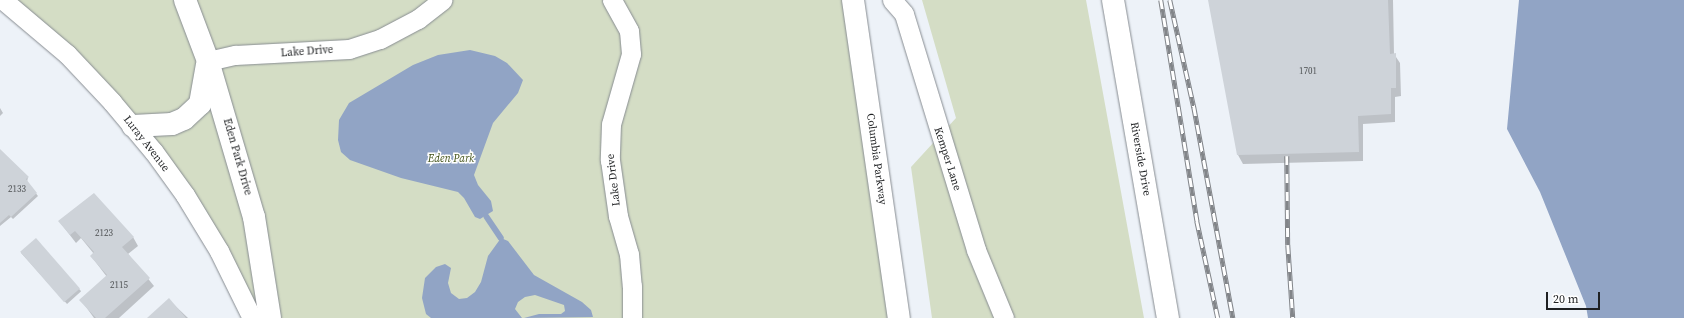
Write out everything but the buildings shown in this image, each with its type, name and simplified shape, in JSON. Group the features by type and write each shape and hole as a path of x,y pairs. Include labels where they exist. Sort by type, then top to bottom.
{"main road":[{"name":"Eden Park Drive","path":"185,0 208,61 254,216 270,318"},
{"name":"Columbia Parkway","path":"853,0 899,318"},
{"name":"Riverside Drive","path":"1113,0 1168,318"},
{"path":"133,126 172,124 184,119 196,110 203,96 208,61"}],"street":[{"name":"Luray Avenue","path":"3,0 66,54 133,126 185,195 219,250 252,318"},
{"name":"Lake Drive","path":"208,61 235,55 349,49 380,39 418,19 442,0"},
{"name":"Lake Drive","path":"612,0 629,31 631,54 611,124 610,160 618,216 629,254 632,286 632,318"},
{"name":"Kemper Lane","path":"892,0 904,14 976,250 1004,318"}],"green space":[{"name":"Eden Park","path":"3,0 853,0 899,318 252,318 154,152"},
{"path":"922,0 1086,0 1144,318 932,318 911,167 956,118"}],"water":[{"path":"1519,0 1684,0 1684,318 1588,318 1586,306 1540,192 1507,129"},
{"path":"470,50 495,56 507,63 523,80 518,93 493,123 474,175 478,185 491,201 493,211 480,219 475,217 464,198 458,192 401,178 350,160 341,152 338,140 339,120 349,103 413,65 438,55"},
{"path":"501,238 508,241 534,275 582,302 591,310 593,317 524,318 539,314 561,314 565,311 564,305 535,295 525,297 518,302 515,309 522,318 431,318 426,314 422,298 425,278 436,267 445,264 451,268 448,283 451,293 459,299 467,298 475,292 481,282 488,256"}],"waterway":[{"path":"487,217 501,238"}],"railway":[{"path":"1161,0 1197,221 1218,318"},
{"path":"1170,0 1194,107 1233,318"},
{"path":"1287,156 1288,245 1293,318"}]}
